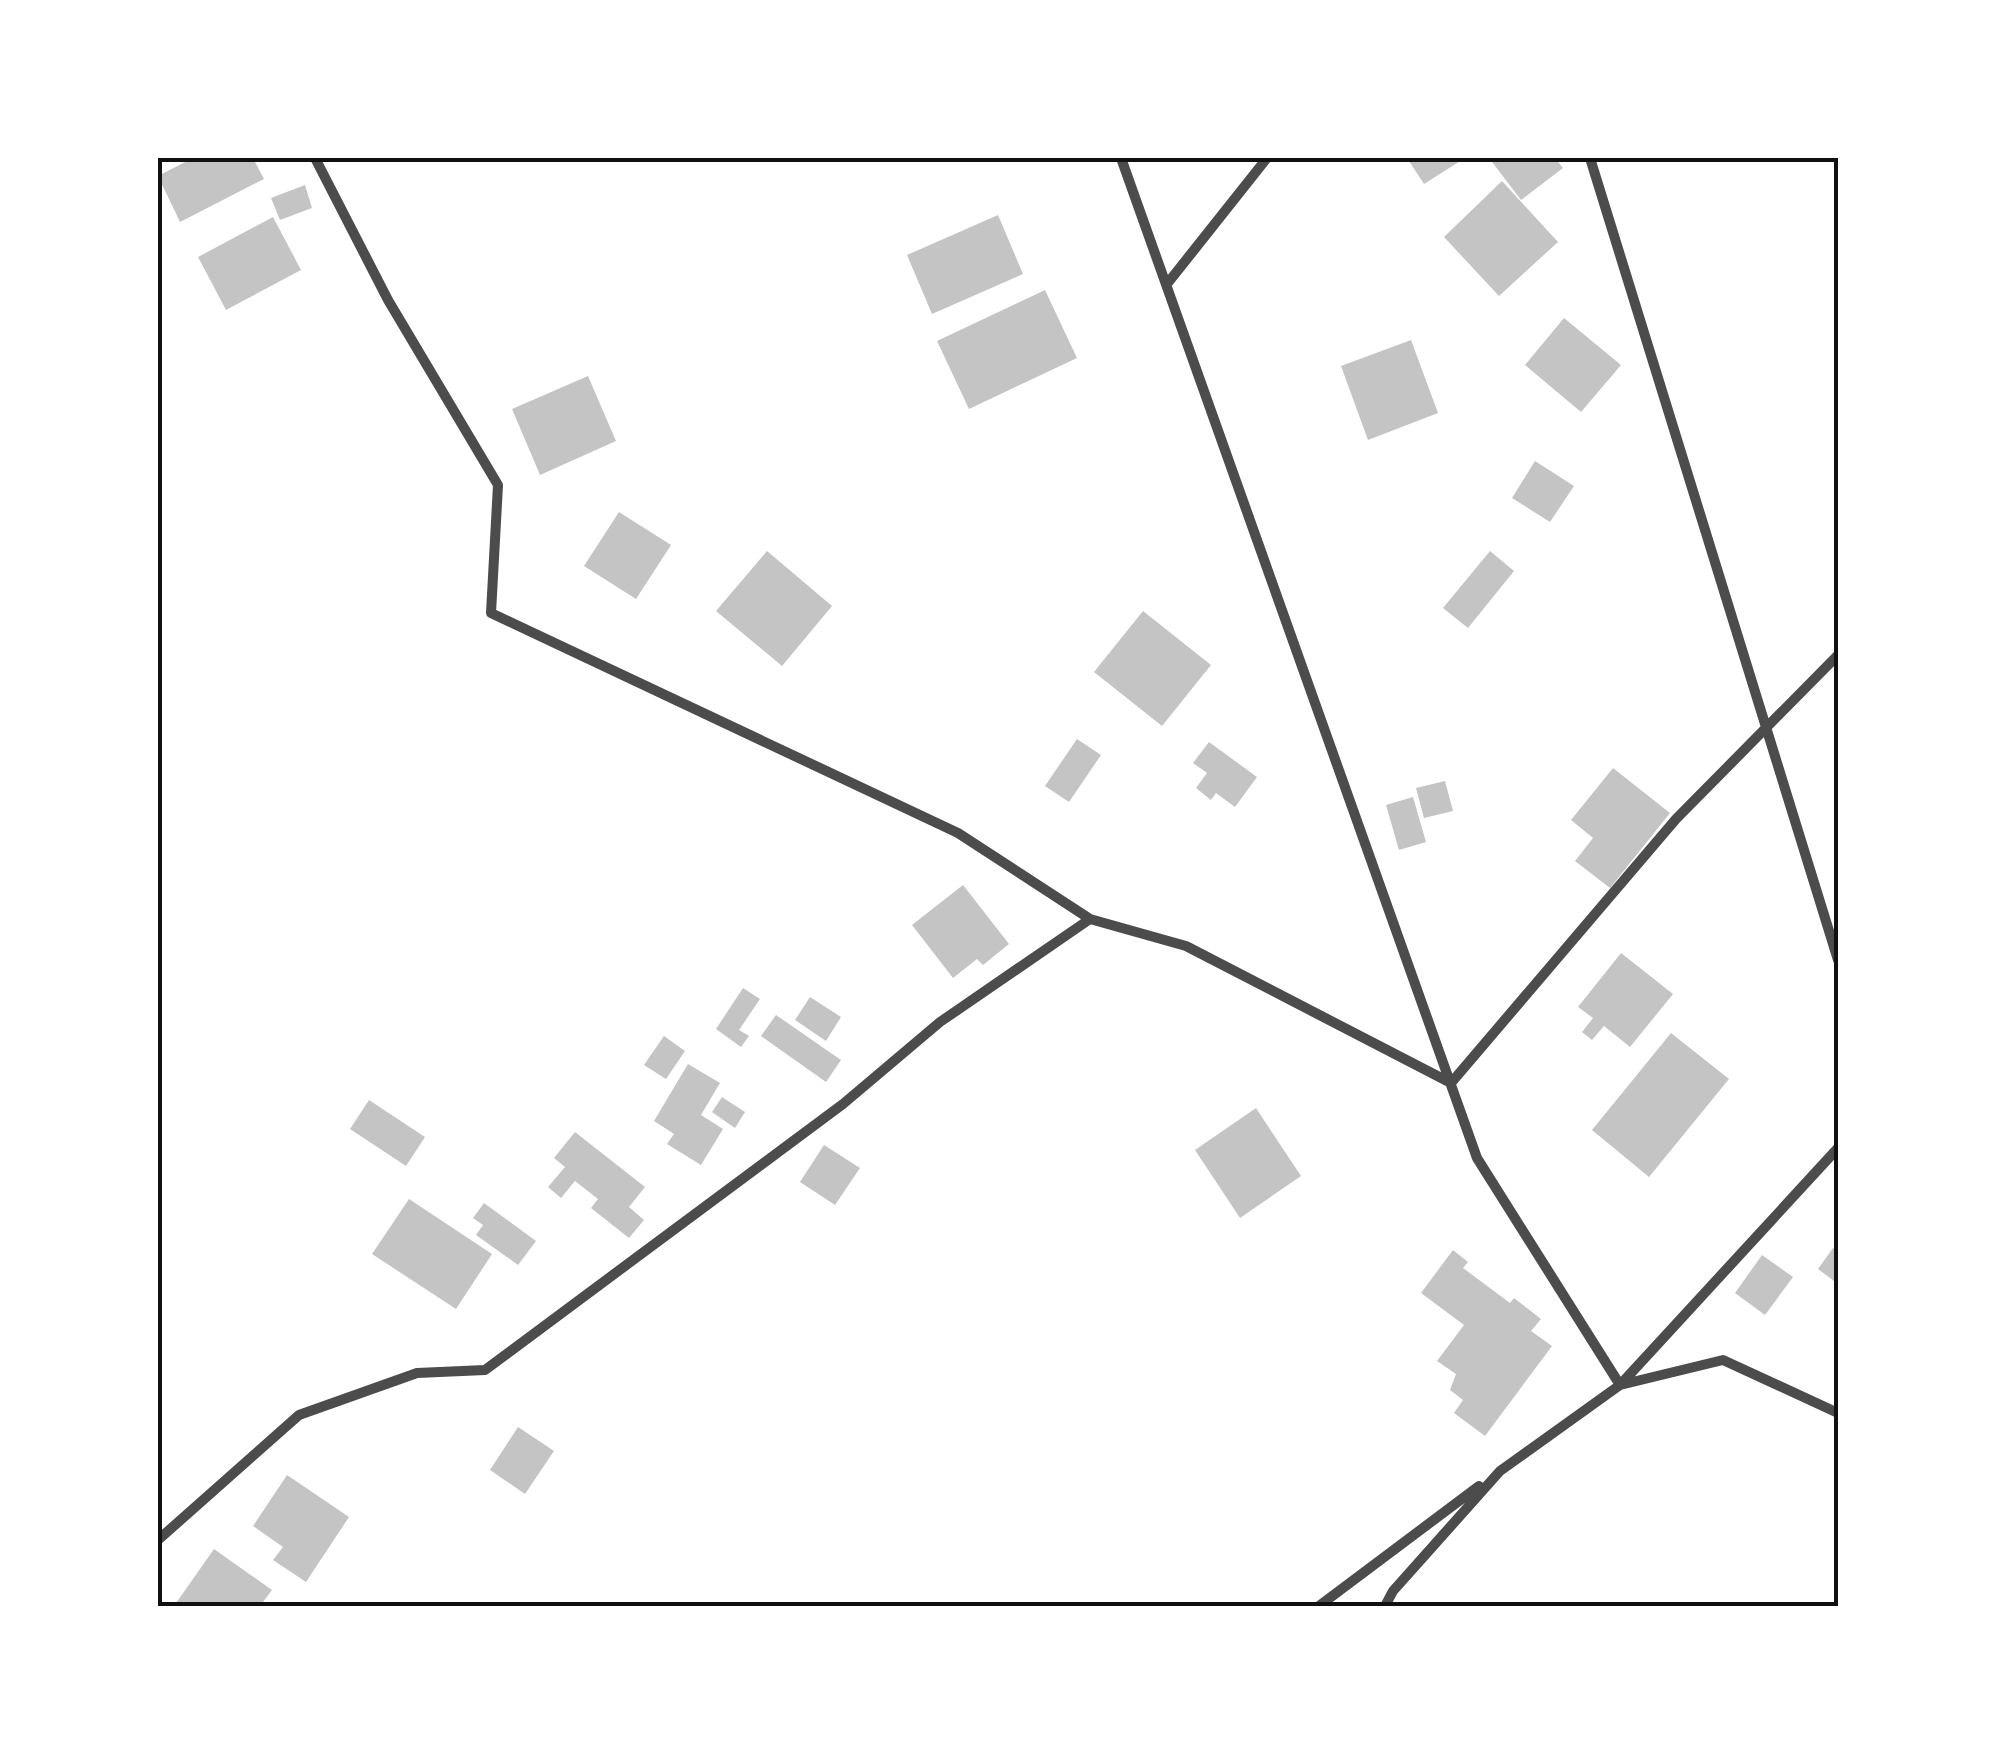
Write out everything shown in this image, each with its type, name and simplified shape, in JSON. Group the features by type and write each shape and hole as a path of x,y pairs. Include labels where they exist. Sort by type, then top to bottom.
{"street":[{"path":"314,158 388,300 498,485 492,613 958,833 1090,919 1186,946 1451,1083"},
{"path":"1121,158 1477,1158 1620,1385"},
{"path":"1166,284 1267,158"},
{"path":"1590,158 1769,726 1838,960"},
{"path":"1451,1083 1676,819 1838,656"},
{"path":"158,1540 300,1415 417,1372 484,1370 843,1104 940,1022 1090,919"},
{"path":"1319,1606 1620,1385 1838,1148"},
{"path":"1620,1385 1723,1360 1838,1412"},
{"path":"1385,1606 1393,1591 1500,1471"}],"building":[{"path":"193,158 253,158 264,179 180,222 158,176"},
{"path":"1407,158 1465,158 1424,184"},
{"path":"1489,158 1555,158 1563,168 1521,200"},
{"path":"1502,181 1558,242 1499,296 1444,237"},
{"path":"305,185 312,208 280,220 271,198"},
{"path":"998,215 1023,274 932,314 907,255"},
{"path":"273,217 301,270 226,310 198,257"},
{"path":"1045,290 1077,358 969,409 937,341"},
{"path":"1564,318 1621,365 1581,412 1525,365"},
{"path":"1411,340 1438,413 1368,440 1341,366"},
{"path":"588,376 616,441 540,475 512,409"},
{"path":"1535,461 1574,486 1550,522 1512,498"},
{"path":"619,512 671,545 636,599 584,566"},
{"path":"767,551 832,606 782,666 716,611"},
{"path":"1490,551 1514,571 1468,628 1443,608"},
{"path":"1143,611 1211,665 1162,726 1094,672"},
{"path":"1077,739 1101,755 1069,802 1045,786"},
{"path":"1209,742 1257,777 1235,807 1216,793 1211,800 1196,788 1207,773 1193,763"},
{"path":"1613,768 1670,813 1610,888 1575,861 1593,838 1571,820"},
{"path":"1445,781 1453,811 1424,818 1416,788"},
{"path":"1413,797 1426,842 1399,850 1386,805"},
{"path":"963,885 1009,944 983,965 977,959 953,978 912,925"},
{"path":"1621,953 1673,994 1630,1047 1604,1026 1592,1040 1582,1032 1593,1018 1578,1007"},
{"path":"743,988 760,999 739,1030 749,1036 741,1047 716,1029"},
{"path":"810,997 841,1017 826,1041 795,1020"},
{"path":"776,1015 841,1060 826,1082 761,1036"},
{"path":"1671,1033 1729,1079 1649,1177 1592,1130"},
{"path":"664,1036 685,1051 666,1079 644,1065"},
{"path":"688,1064 720,1083 701,1115 723,1129 701,1165 667,1144 674,1134 654,1121"},
{"path":"722,1097 745,1112 735,1128 712,1112"},
{"path":"369,1100 425,1137 406,1166 350,1129"},
{"path":"1256,1108 1301,1176 1240,1218 1195,1150"},
{"path":"575,1132 645,1187 629,1207 644,1220 629,1238 591,1208 598,1199 575,1181 561,1198 548,1187 565,1167 554,1158"},
{"path":"824,1145 860,1168 835,1205 800,1182"},
{"path":"409,1199 492,1254 456,1309 372,1254"},
{"path":"484,1203 536,1241 518,1265 476,1235 483,1225 473,1218"},
{"path":"1833,1248 1838,1252 1838,1284 1818,1269"},
{"path":"1453,1250 1468,1262 1463,1268 1510,1303 1514,1298 1541,1319 1531,1331 1552,1346 1485,1436 1454,1413 1463,1400 1450,1390 1456,1374 1437,1361 1464,1325 1421,1293"},
{"path":"1762,1255 1793,1277 1765,1315 1735,1293"},
{"path":"518,1427 554,1451 525,1494 490,1470"},
{"path":"287,1475 349,1517 306,1582 273,1560 283,1547 253,1526"},
{"path":"214,1549 272,1590 260,1606 174,1606"}]}
